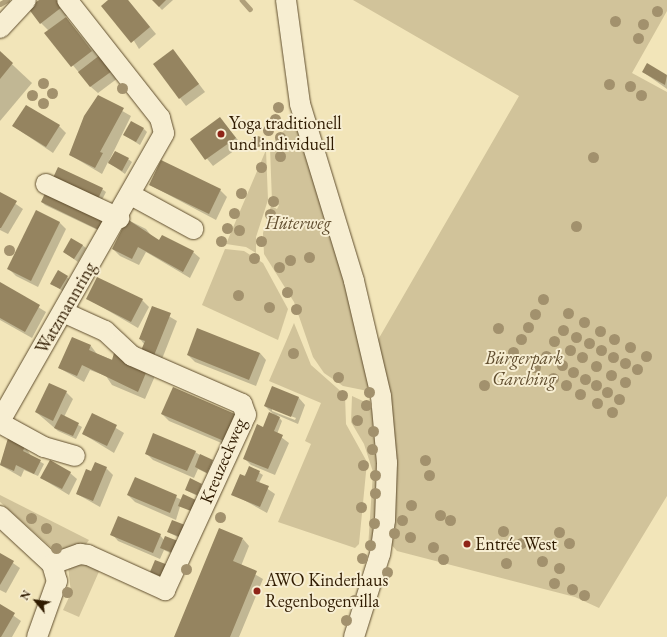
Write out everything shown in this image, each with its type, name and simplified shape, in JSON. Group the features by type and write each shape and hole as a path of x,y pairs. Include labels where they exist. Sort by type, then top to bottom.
{"street":[{"path":"0,28 26,0"},
{"path":"286,0 300,104 354,280 381,396 387,463 385,520 380,554 354,637"},
{"name":"Watzmannring","path":"74,2 160,118 164,133 119,218 0,422 44,447 76,456"},
{"path":"46,184 119,218"},
{"path":"131,195 193,230"},
{"name":"Kreuzeckweg","path":"52,564 80,554 88,555 165,590 246,415 242,404 132,356 105,331 63,312"},
{"path":"0,516 52,564 57,581 37,637"}],"green space":[{"name":"Bürgerpark Garching","path":"353,0 667,0 667,11 632,73 667,92 667,496 599,608 575,597 397,551 388,541 375,345 519,96"},
{"name":"Hüterweg","path":"298,114 372,385 368,391 343,386 324,373 313,357 294,302 264,254 263,233 271,206 277,209 279,205 272,202 270,147"},
{"path":"266,150 268,200 256,237 256,253 246,247 226,244"},
{"path":"225,249 244,251 263,263 288,309 278,340 202,305"},
{"path":"294,323 311,365 345,395 346,424 367,462 359,544 355,548 278,522 311,444 305,441 321,403 269,381"},
{"path":"352,396 376,407 381,488 372,550 368,548 373,472 364,444 351,422"},
{"path":"0,495 89,540 84,547 54,550 0,502"},
{"path":"75,562 101,567 79,617 63,610 71,593 68,566"}],"building":[{"path":"39,0 56,0 62,7 40,24 28,8"},
{"path":"108,0 128,0 150,27 131,43 101,6"},
{"path":"152,0 166,0 159,7"},
{"path":"66,17 92,51 71,67 44,33"},
{"path":"173,49 199,84 179,99 153,64"},
{"path":"0,51 13,63 0,79"},
{"path":"100,55 112,71 90,87 78,72"},
{"path":"647,63 667,75 665,85 642,72"},
{"path":"98,95 124,108 100,152 103,153 95,168 69,155 84,116"},
{"path":"26,105 60,125 46,147 12,126"},
{"path":"220,117 236,138 205,160 190,139"},
{"path":"131,121 144,128 136,142 123,135"},
{"path":"115,151 129,158 122,171 108,163"},
{"path":"161,160 221,189 209,214 149,185"},
{"path":"58,167 103,188 97,201 52,180"},
{"path":"47,189 107,217 101,231 41,202"},
{"path":"0,192 17,201 1,228 0,228"},
{"path":"36,210 60,222 31,281 7,269"},
{"path":"127,219 159,240 162,235 194,251 183,272 138,247 132,259 112,249"},
{"path":"71,238 83,245 74,259 63,252"},
{"path":"58,270 68,276 60,289 50,284"},
{"path":"97,277 143,299 131,322 86,299"},
{"path":"0,282 40,305 25,332 0,318"},
{"path":"152,306 171,313 153,358 140,353 145,341 139,339"},
{"path":"197,328 260,353 249,380 187,355"},
{"path":"72,337 91,345 89,350 112,360 114,353 148,368 138,392 82,365 77,376 58,368"},
{"path":"49,383 67,391 53,421 35,412"},
{"path":"272,386 299,397 291,417 264,406"},
{"path":"173,387 235,414 224,441 161,414"},
{"path":"269,412 280,417 274,431 283,435 268,469 243,459 257,424 263,427"},
{"path":"92,413 117,425 107,446 82,434"},
{"path":"61,414 79,423 73,436 54,428"},
{"path":"153,433 196,451 187,471 145,454"},
{"path":"8,438 25,446 23,451 41,460 34,474 16,465 14,471 0,465"},
{"path":"200,454 213,460 207,473 195,467"},
{"path":"50,460 71,472 62,489 40,478"},
{"path":"95,462 107,467 93,501 76,494 86,469 91,471"},
{"path":"249,466 260,471 256,481 269,486 260,507 231,495 240,474 245,476"},
{"path":"135,477 177,495 170,513 127,495"},
{"path":"190,478 202,484 197,495 185,490"},
{"path":"183,494 196,500 191,511 178,506"},
{"path":"118,516 161,534 153,553 110,535"},
{"path":"172,520 185,525 180,537 167,532"},
{"path":"219,528 243,538 233,561 257,571 230,637 174,637"},
{"path":"165,536 178,541 173,553 160,548"},
{"path":"0,553 14,561 0,585"},
{"path":"155,560 168,565 162,577 150,572"},
{"path":"0,604 15,613 1,637 0,637"}],"waterway":[{"path":"0,4 7,0"},
{"path":"242,0 250,9"}],"place":[{"name":"Yoga traditionell und individuell","path":"221,134"},
{"name":"Entrée West","path":"467,544"},
{"name":"AWO Kinderhaus Regenbogenvilla","path":"257,591"}]}
